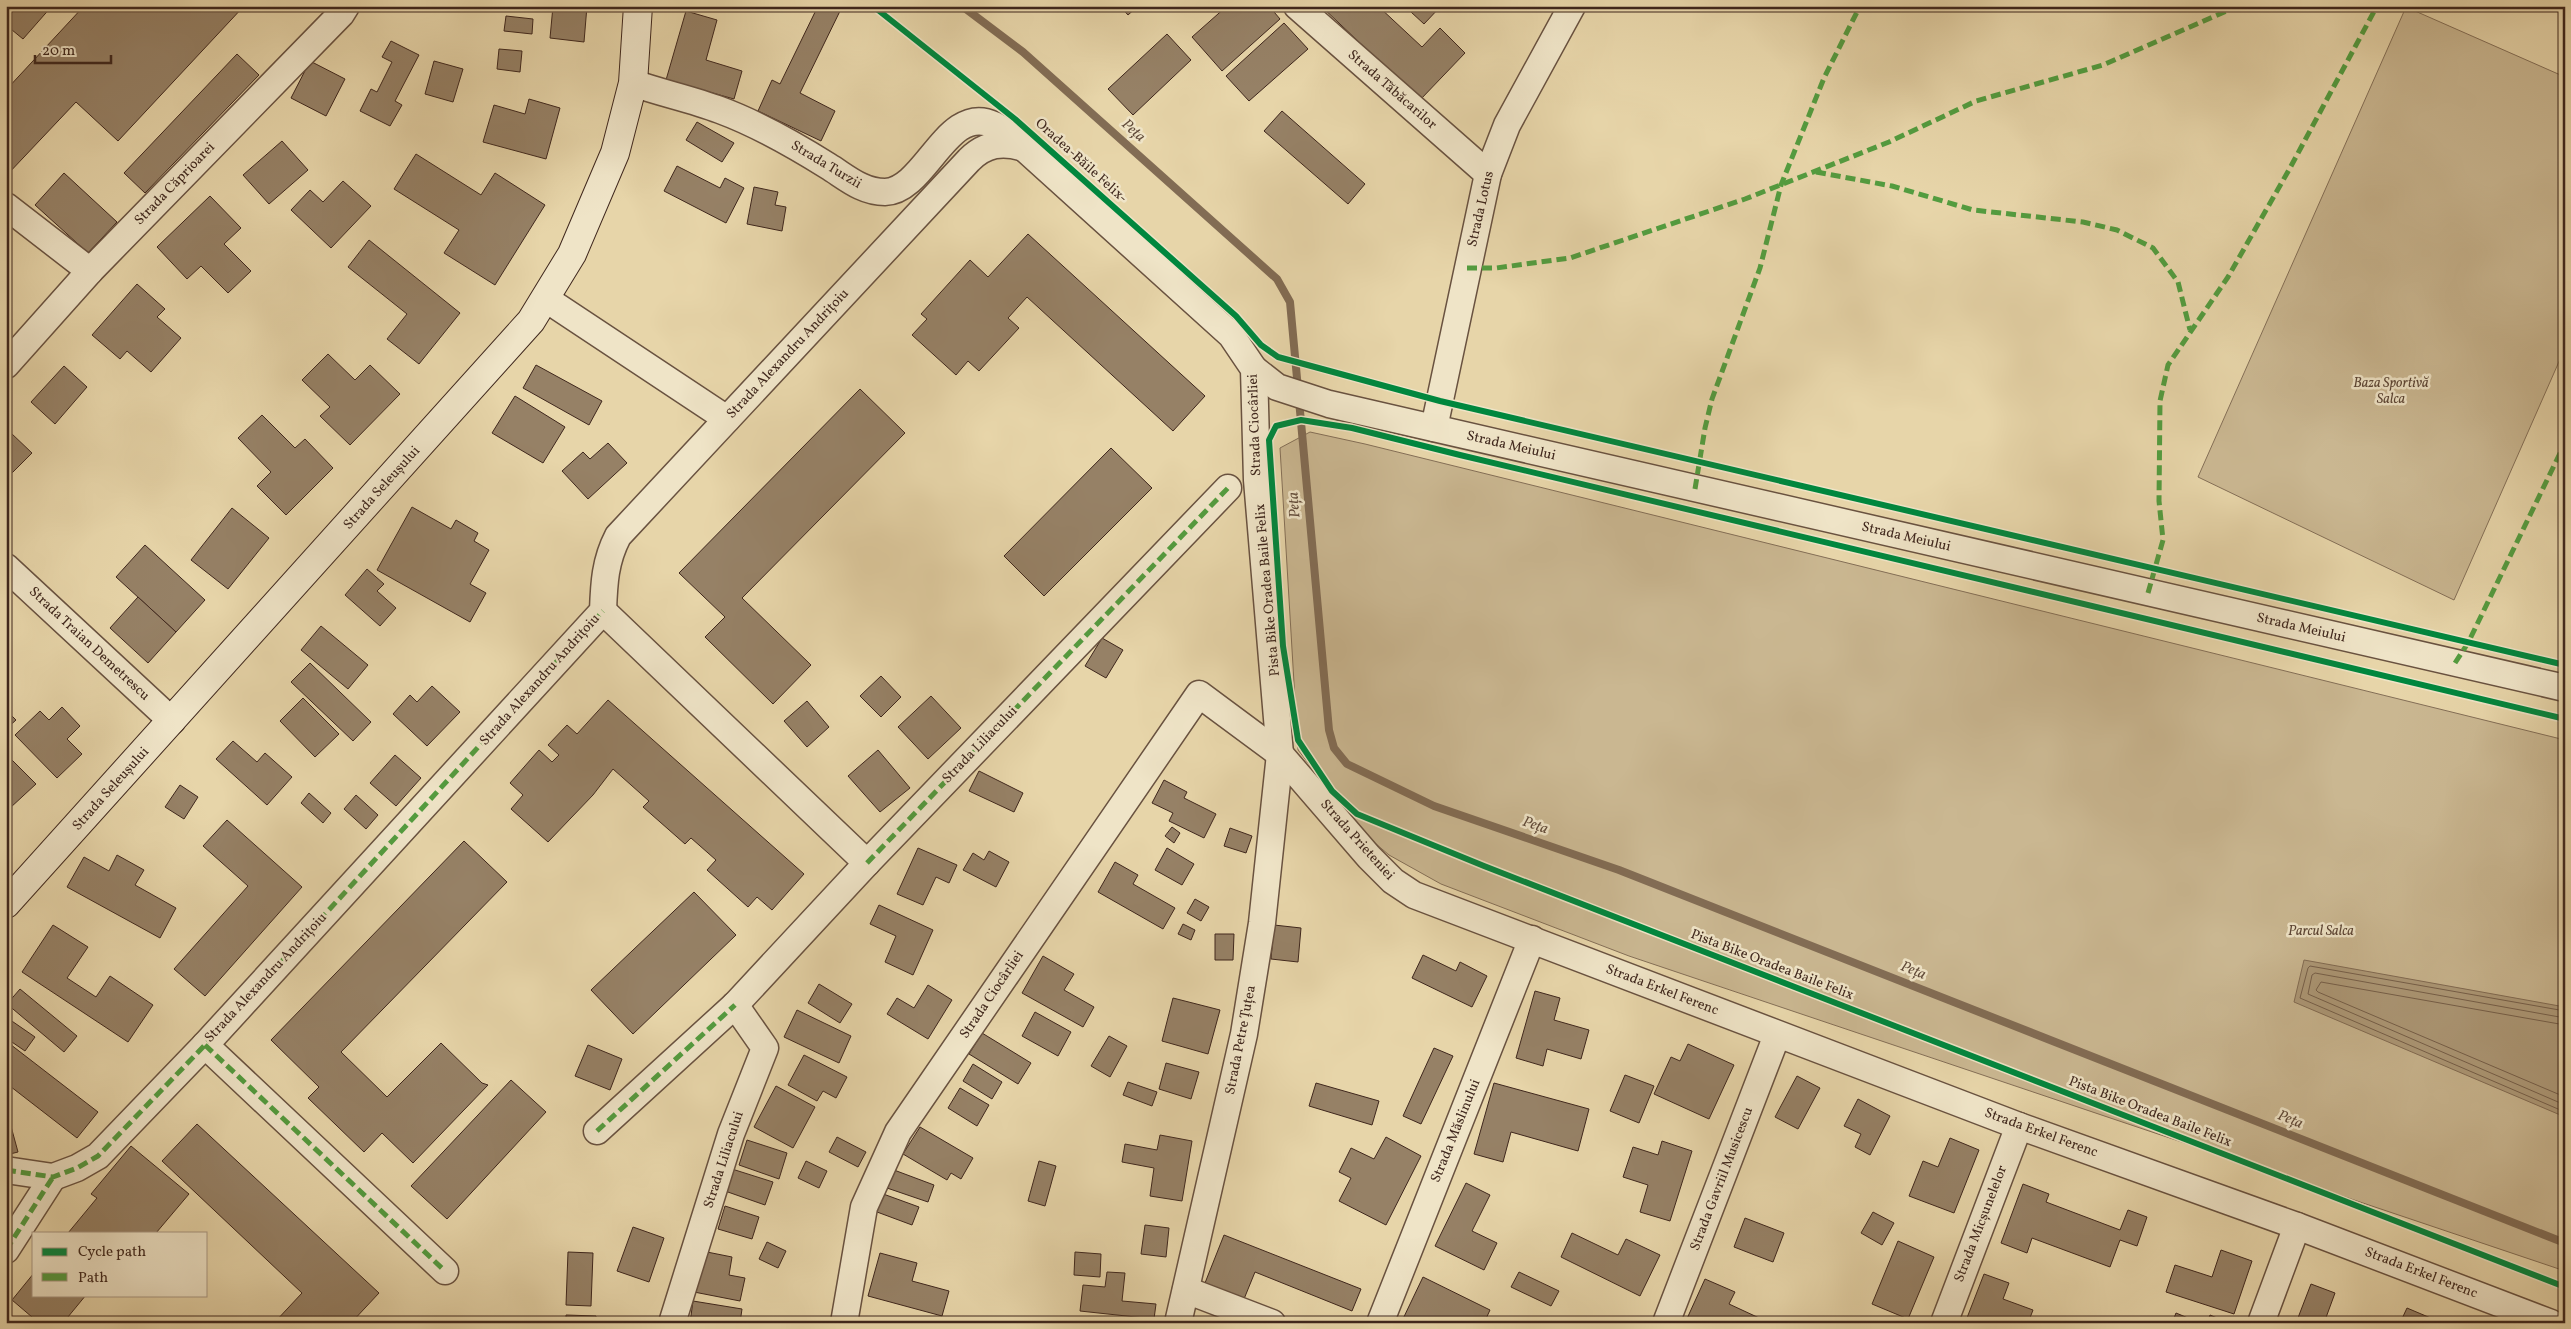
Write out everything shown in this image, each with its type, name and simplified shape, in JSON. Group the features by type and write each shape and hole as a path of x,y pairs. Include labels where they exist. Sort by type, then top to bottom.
{"main road":[{"name":"Strada Seleușului","path":"6,904 524,329 546,299 572,254 596,203 615,153 632,83 638,6"}],"street":[{"name":"Strada Căprioarei","path":"6,365 90,271 341,14 346,6"},
{"name":"Strada Tăbăcarilor","path":"1297,6 1488,174"},
{"name":"Strada Lotus","path":"1434,428 1488,174 1507,125 1572,6"},
{"name":"Strada Turzii","path":"632,83 720,110 776,134 851,182 870,190 886,192 900,189 910,181 949,136 973,123 983,122 993,125 1024,148"},
{"name":"Strada Alexandru Andrițoiu","path":"6,1170 53,1177 77,1168 98,1156 205,1045 603,611 604,580 608,556 618,536 978,152 995,144 1010,143 1024,148"},
{"name":"Strada Ciocârliei","path":"1024,148 1231,335 1254,369 1257,480 1280,754"},
{"path":"6,206 90,271"},
{"path":"546,299 726,419"},
{"name":"Strada Meiului","path":"1254,369 1277,387 1329,404 2565,688"},
{"name":"Strada Liliacului","path":"597,1131 735,1005 867,864 1228,488"},
{"name":"Strada Traian Demetrescu","path":"6,567 172,721"},
{"path":"603,611 867,864"},
{"name":"Strada Ciocârliei","path":"844,1323 864,1206 898,1132 1199,694"},
{"name":"Strada Prieteniei","path":"1199,694 1280,754 1369,856 1394,881 1414,895 1532,939"},
{"name":"Strada Petre Țuțea","path":"1178,1323 1244,1034 1262,923 1280,754"},
{"name":"Strada Erkel Ferenc","path":"1532,939 2019,1126 2298,1226 2551,1323"},
{"name":"Strada Măslinului","path":"1380,1323 1532,939"},
{"name":"Strada Liliacului","path":"672,1323 731,1134 765,1048 735,1005"},
{"name":"Strada Gavriil Musicescu","path":"1666,1323 1778,1035"},
{"path":"205,1045 445,1271"},
{"name":"Strada Micșunelelor","path":"1944,1323 2019,1126"},
{"path":"6,1250 53,1177"},
{"path":"2261,1323 2298,1226"},
{"path":"1186,1290 1272,1323"}],"green space":[{"name":"Baza Sportivă Salca","path":"2406,7 2565,77 2565,348 2454,600 2198,477"},
{"name":"Parcul Salca","path":"1310,432 2565,740 2565,1271 1629,956 1441,884 1389,855 1362,832 1298,750 1280,448"}],"water":[{"path":"2304,960 2565,1007 2565,1117 2294,1002"}],"building":[{"path":"6,6 52,6 23,39 6,25"},
{"path":"84,6 244,6 118,141 76,102 6,176 6,90"},
{"path":"553,6 587,6 584,42 550,38"},
{"path":"818,6 836,6 841,9 800,93 835,111 821,141 758,111 772,80 780,84"},
{"path":"1120,6 1138,6 1128,15"},
{"path":"1227,6 1269,6 1280,19 1222,71 1192,37"},
{"path":"1321,6 1378,6 1422,47 1440,28 1465,53 1420,100"},
{"path":"1416,6 1441,6 1424,24 1411,12"},
{"path":"686,11 717,20 706,60 742,71 734,99 666,80"},
{"path":"506,16 533,19 532,34 504,31"},
{"path":"1284,23 1308,49 1249,101 1226,76"},
{"path":"1167,34 1191,60 1133,115 1108,89"},
{"path":"391,41 419,55 395,101 402,105 390,126 360,111 371,89 377,92 392,62 382,57"},
{"path":"499,49 522,51 520,72 497,69"},
{"path":"237,54 259,75 145,193 124,173"},
{"path":"310,61 345,79 326,116 291,98"},
{"path":"434,61 463,69 453,102 425,94"},
{"path":"529,99 560,108 546,159 483,142 494,105 525,114"},
{"path":"1282,111 1365,184 1348,204 1264,131"},
{"path":"697,122 734,143 722,162 686,140"},
{"path":"282,141 308,170 269,204 243,175"},
{"path":"416,154 481,195 495,173 545,205 495,285 444,253 459,230 394,189"},
{"path":"677,166 720,188 725,178 744,188 726,223 664,191"},
{"path":"64,173 117,222 88,253 35,205"},
{"path":"343,181 371,206 331,248 291,210 310,190 323,202"},
{"path":"754,187 778,192 775,205 786,207 782,231 747,224"},
{"path":"210,196 241,228 224,244 251,271 228,293 201,266 187,279 157,247"},
{"path":"1028,234 1205,396 1173,431 1027,297 1008,318 1019,328 979,371 968,361 956,375 912,335 927,319 921,314 970,260 988,277"},
{"path":"369,240 460,313 419,364 387,339 407,314 348,267"},
{"path":"137,284 165,309 157,317 181,338 151,372 127,351 120,359 92,335"},
{"path":"328,354 355,380 370,365 400,394 350,445 320,416 330,407 302,380"},
{"path":"536,365 602,401 589,425 523,388"},
{"path":"64,366 87,387 55,424 31,402"},
{"path":"860,389 905,433 742,598 811,665 773,704 705,637 725,617 679,573"},
{"path":"515,396 565,427 543,463 492,433"},
{"path":"262,415 295,448 305,439 333,468 286,515 257,486 271,472 238,438"},
{"path":"11,433 32,453 6,479 6,437"},
{"path":"608,443 627,463 588,499 562,471 583,452 590,459"},
{"path":"1111,448 1152,488 1044,596 1004,556"},
{"path":"412,507 451,529 456,520 478,533 474,541 489,550 470,584 486,593 470,622 377,570"},
{"path":"232,508 269,538 228,589 191,560"},
{"path":"145,545 205,600 176,632 116,577"},
{"path":"367,569 384,584 377,591 396,608 380,626 345,595"},
{"path":"138,597 176,632 148,663 110,628"},
{"path":"321,626 368,665 348,689 301,650"},
{"path":"1102,638 1123,650 1106,678 1085,666"},
{"path":"310,663 371,722 353,741 291,682"},
{"path":"881,676 901,697 881,717 860,696"},
{"path":"432,686 460,712 427,746 393,714 410,695 417,702"},
{"path":"931,696 961,728 928,759 898,727"},
{"path":"303,698 339,734 315,757 280,721"},
{"path":"608,700 804,874 772,910 757,897 748,907 707,870 716,860 691,838 685,844 643,807 649,801 613,769 593,795 548,842 511,809 523,795 510,783 539,750 552,762 559,755 548,745 567,725 577,734"},
{"path":"807,701 829,727 807,747 784,721"},
{"path":"62,707 80,726 67,739 82,754 57,778 15,735 40,711 49,720"},
{"path":"6,710 16,720 6,729"},
{"path":"233,741 257,762 265,753 292,777 267,805 216,759"},
{"path":"878,750 910,788 880,812 848,776"},
{"path":"7,755 36,784 10,808 6,804"},
{"path":"395,755 421,778 396,806 370,783"},
{"path":"979,771 1023,793 1014,812 969,791"},
{"path":"1164,780 1187,792 1184,798 1216,814 1204,838 1169,821 1173,813 1152,803"},
{"path":"180,785 198,797 184,819 165,807"},
{"path":"309,793 331,813 323,823 301,803"},
{"path":"356,795 378,815 366,829 344,809"},
{"path":"227,820 302,887 205,996 174,969 248,886 203,846"},
{"path":"1172,827 1180,833 1174,843 1165,836"},
{"path":"1230,828 1252,836 1246,853 1224,846"},
{"path":"464,841 507,882 341,1052 387,1097 441,1043 482,1083 488,1085 413,1163 382,1133 364,1152 308,1098 319,1087 271,1040"},
{"path":"918,848 957,865 949,883 936,877 923,905 897,894"},
{"path":"1167,848 1194,864 1182,885 1155,870"},
{"path":"989,851 1009,862 996,887 963,870 973,853 984,860"},
{"path":"117,855 144,870 135,885 176,908 160,938 67,887 84,857 109,871"},
{"path":"1115,862 1138,875 1133,884 1175,908 1163,929 1098,892"},
{"path":"694,892 736,935 633,1034 591,990"},
{"path":"1195,899 1209,907 1201,921 1187,913"},
{"path":"879,905 933,930 913,975 885,962 896,936 870,924"},
{"path":"1183,924 1195,930 1191,940 1178,934"},
{"path":"53,925 88,947 67,978 96,997 110,976 153,1005 128,1042 22,972"},
{"path":"1274,925 1301,928 1298,962 1271,959"},
{"path":"1215,934 1234,934 1233,960 1215,960"},
{"path":"1423,955 1456,971 1460,962 1487,976 1472,1007 1412,978"},
{"path":"1043,956 1074,974 1064,990 1094,1007 1083,1027 1022,993"},
{"path":"819,984 852,1004 840,1023 808,1003"},
{"path":"928,985 952,1000 928,1039 887,1014 897,998 914,1008"},
{"path":"20,989 77,1036 64,1052 7,1004"},
{"path":"1535,991 1560,998 1554,1020 1589,1030 1581,1059 1547,1049 1543,1066 1516,1058"},
{"path":"1173,998 1220,1010 1208,1054 1162,1041"},
{"path":"797,1010 851,1036 839,1063 784,1037"},
{"path":"1035,1012 1071,1032 1058,1056 1022,1036"},
{"path":"6,1017 35,1037 25,1051 6,1038"},
{"path":"982,1033 1031,1063 1018,1084 969,1054"},
{"path":"1109,1036 1127,1046 1110,1077 1091,1066"},
{"path":"6,1041 98,1112 77,1138 6,1083"},
{"path":"1688,1044 1734,1065 1709,1119 1654,1094 1671,1057 1680,1061"},
{"path":"588,1045 622,1059 610,1090 575,1076"},
{"path":"1434,1048 1453,1056 1421,1124 1403,1116"},
{"path":"804,1055 847,1077 836,1098 823,1091 817,1101 788,1085"},
{"path":"1166,1063 1199,1072 1191,1099 1159,1089"},
{"path":"973,1064 1002,1082 992,1099 963,1081"},
{"path":"1625,1075 1654,1086 1639,1123 1610,1111"},
{"path":"1797,1076 1820,1088 1798,1129 1775,1117"},
{"path":"511,1080 546,1112 447,1219 411,1186"},
{"path":"1128,1082 1157,1092 1152,1106 1123,1095"},
{"path":"1316,1083 1379,1101 1372,1125 1309,1106"},
{"path":"1494,1083 1589,1109 1578,1151 1511,1132 1503,1162 1474,1154"},
{"path":"776,1086 815,1107 793,1148 754,1127"},
{"path":"960,1088 989,1105 977,1126 948,1108"},
{"path":"1858,1099 1890,1116 1870,1155 1855,1147 1861,1134 1844,1126"},
{"path":"6,1108 18,1152 6,1155"},
{"path":"197,1124 379,1293 351,1323 274,1323 302,1293 162,1161"},
{"path":"920,1127 973,1158 961,1179 951,1173 947,1180 903,1154"},
{"path":"1160,1135 1192,1141 1182,1201 1150,1196 1154,1168 1122,1162 1125,1144 1157,1150"},
{"path":"837,1137 866,1152 858,1167 829,1152"},
{"path":"1386,1137 1421,1156 1386,1225 1339,1201 1351,1178 1339,1172 1351,1148 1374,1159"},
{"path":"1950,1138 1979,1150 1954,1213 1909,1196 1923,1161 1938,1167"},
{"path":"747,1140 787,1153 779,1179 739,1165"},
{"path":"1662,1141 1692,1151 1670,1221 1640,1212 1648,1185 1623,1177 1633,1147 1658,1155"},
{"path":"131,1146 189,1194 157,1232 69,1232 97,1198 91,1194"},
{"path":"806,1161 827,1171 819,1188 798,1178"},
{"path":"1039,1161 1056,1166 1045,1206 1028,1201"},
{"path":"732,1169 773,1182 765,1205 725,1191"},
{"path":"894,1170 934,1185 928,1202 887,1188"},
{"path":"1466,1183 1490,1195 1472,1231 1497,1243 1484,1270 1435,1246"},
{"path":"2023,1184 2049,1194 2046,1202 2120,1230 2128,1210 2147,1217 2137,1246 2120,1240 2110,1267 2032,1238 2027,1253 2001,1243"},
{"path":"875,1191 919,1207 912,1225 869,1209"},
{"path":"725,1206 759,1217 752,1239 718,1229"},
{"path":"1873,1212 1894,1223 1882,1245 1861,1233"},
{"path":"1745,1218 1784,1233 1773,1262 1734,1247"},
{"path":"1145,1225 1169,1228 1166,1257 1141,1254"},
{"path":"633,1227 664,1238 649,1282 617,1271"},
{"path":"1572,1233 1618,1255 1626,1239 1660,1255 1640,1296 1561,1257"},
{"path":"1224,1235 1361,1289 1352,1311 1255,1272 1244,1299 1205,1283"},
{"path":"1898,1241 1934,1257 1908,1319 1872,1304"},
{"path":"767,1242 786,1251 778,1268 759,1259"},
{"path":"2221,1250 2252,1261 2234,1314 2166,1292 2175,1265 2212,1277"},
{"path":"702,1251 732,1257 729,1275 745,1278 740,1301 694,1292"},
{"path":"568,1252 593,1253 591,1306 566,1305"},
{"path":"1075,1252 1101,1254 1100,1277 1074,1275"},
{"path":"880,1253 917,1263 912,1281 949,1291 942,1316 868,1296"},
{"path":"1107,1272 1125,1273 1122,1301 1156,1304 1154,1319 1080,1311 1083,1285 1105,1287"},
{"path":"1519,1272 1559,1291 1551,1306 1511,1287"},
{"path":"1984,1274 2009,1283 2003,1299 2033,1310 2028,1323 1965,1323"},
{"path":"32,1275 32,1296 85,1296 63,1323 39,1323 12,1300"},
{"path":"1423,1277 1490,1310 1484,1323 1458,1323 1449,1318 1446,1323 1401,1323"},
{"path":"1705,1279 1735,1292 1729,1304 1770,1323 1685,1323"},
{"path":"2311,1284 2335,1293 2324,1323 2296,1323"},
{"path":"693,1301 742,1309 740,1323 690,1323"},
{"path":"2407,1308 2433,1319 2431,1323 2400,1323"},
{"path":"2176,1313 2200,1323 2172,1323"},
{"path":"566,1315 596,1316 596,1323 566,1323"},
{"path":"2210,1315 2229,1323 2207,1323"},
{"path":"861,1318 885,1323 860,1323"}],"waterway":[{"name":"Peța","path":"962,6 1023,52 1277,279 1290,302 1298,389"},
{"name":"Peța","path":"1299,400 1329,730 1334,748 1347,764 1434,806 1619,870 2565,1243"}],"marked path":[{"path":"1695,489 1712,399 1760,268 1781,185 1824,78 1860,6"},
{"path":"1467,268 1496,268 1570,258 1745,199 1889,142 1976,101 2103,65 2238,6"},
{"path":"2148,593 2163,540 2159,501 2160,401 2168,365 2228,277 2290,168 2377,6"},
{"path":"1816,172 1892,186 1973,210 2083,222 2117,230 2153,248 2178,282 2190,330"},
{"path":"2455,663 2468,643 2565,443"},
{"path":"867,863 1228,488"},
{"path":"6,1170 53,1177 77,1168 98,1156 205,1045 603,611"},
{"path":"597,1131 735,1005"},
{"path":"205,1045 445,1271"},
{"path":"6,1250 53,1177"}],"cycle path":[{"name":"Oradea-Băile Felix-","path":"873,6 1015,119 1236,316 1261,345 1278,357 1440,401 2565,665"},
{"name":"Pista Bike Oradea Baile Felix","path":"2565,719 1352,428 1301,420 1276,426 1269,440 1283,646 1298,740 1332,791 1357,814 1484,866 2565,1287"}]}
